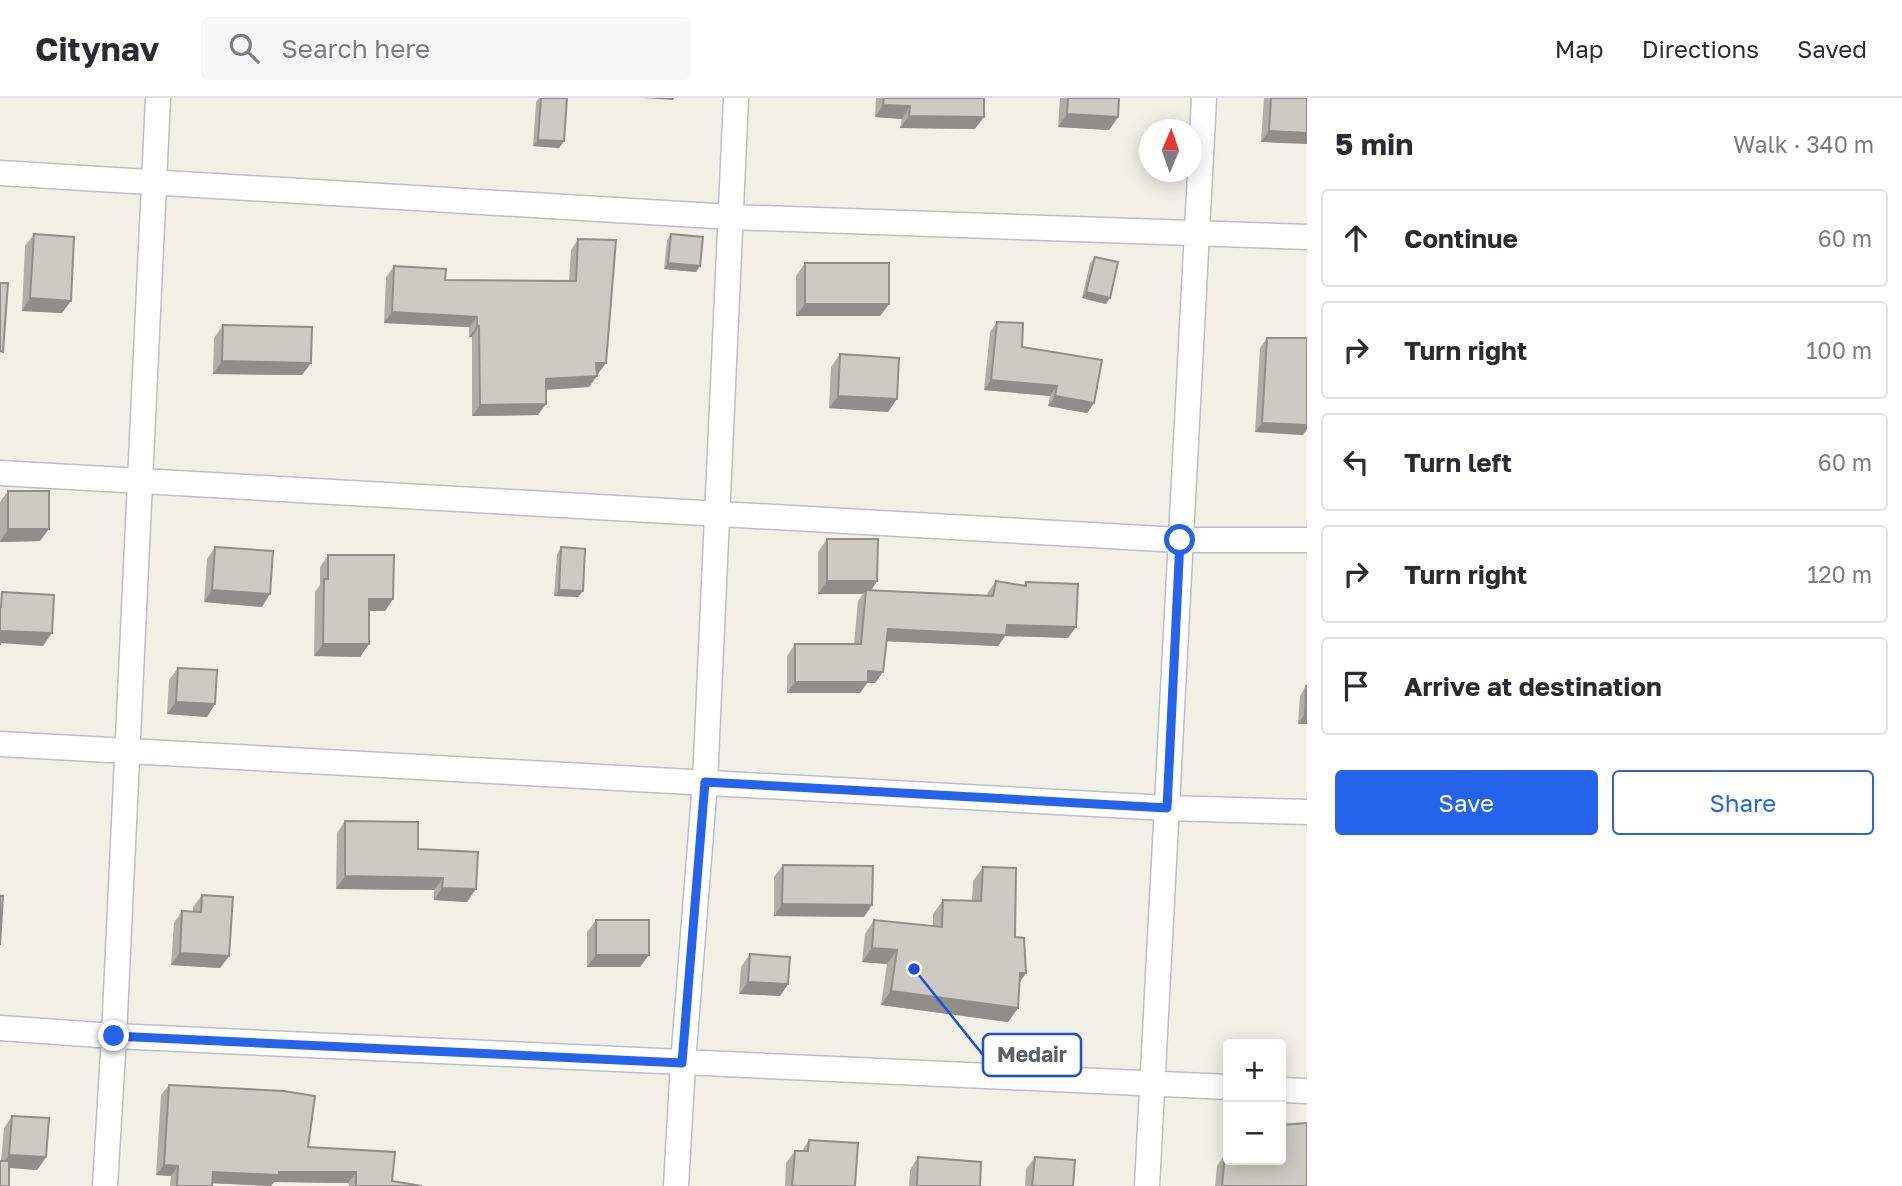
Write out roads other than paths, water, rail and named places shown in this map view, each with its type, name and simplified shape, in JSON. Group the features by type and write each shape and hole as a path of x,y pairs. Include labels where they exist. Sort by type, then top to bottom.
{"street":[{"path":"105,1186 158,98"},
{"path":"676,1186 682,1063 705,782 736,98"},
{"path":"1147,1186 1204,98"},
{"path":"0,173 731,217 1307,237"},
{"path":"0,473 1180,540 1307,540"},
{"path":"0,744 1167,808 1307,812"},
{"path":"0,1028 114,1036 1223,1087"},
{"path":"1286,1090 1307,1091"}],"place":[{"name":"Medair","path":"914,969"}]}
